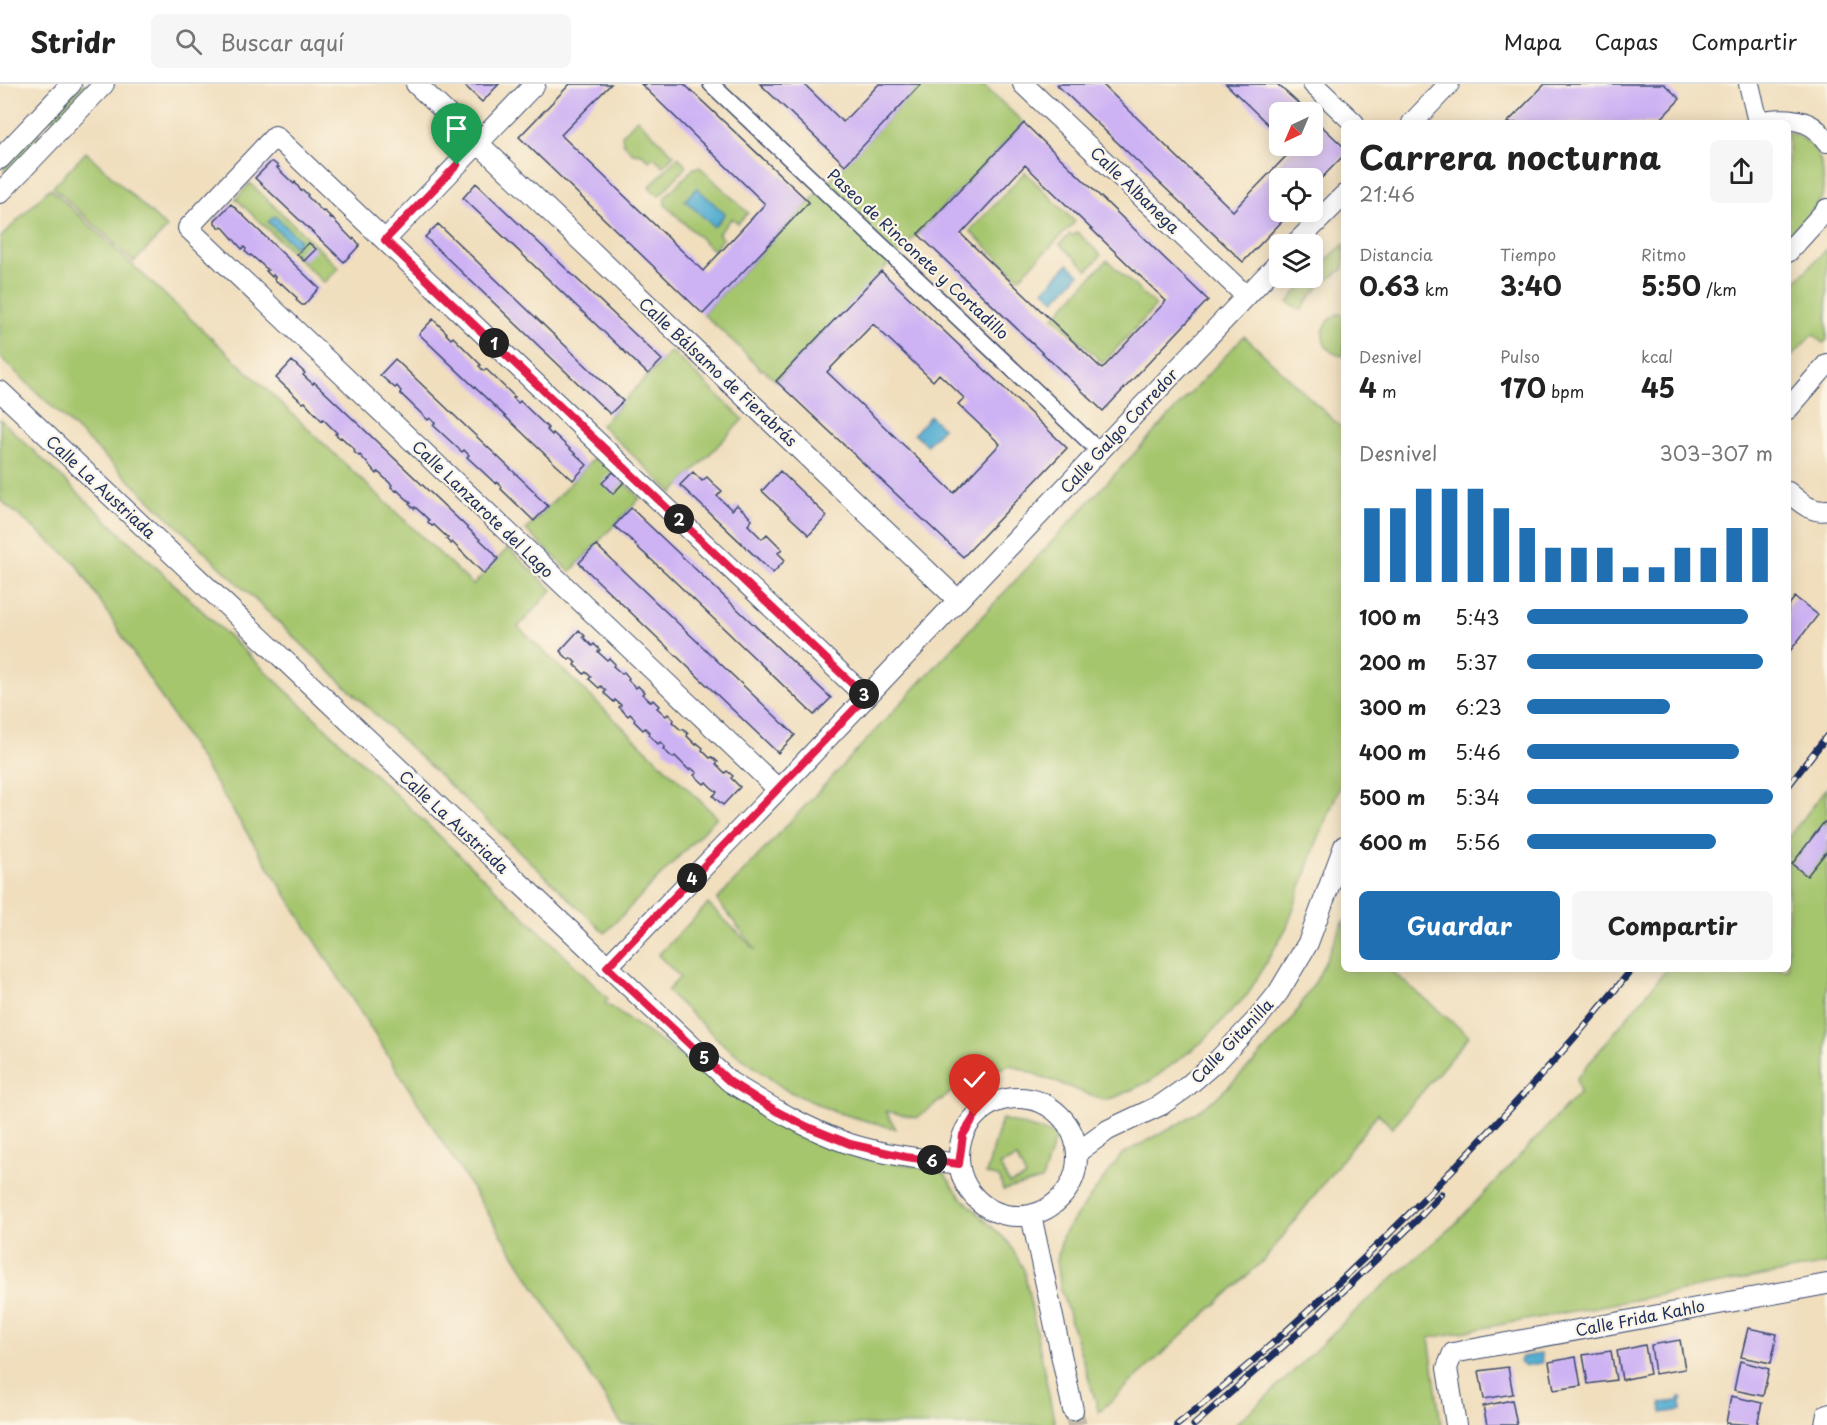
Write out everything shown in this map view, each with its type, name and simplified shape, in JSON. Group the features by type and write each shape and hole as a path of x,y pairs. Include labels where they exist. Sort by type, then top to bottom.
{"street":[{"path":"0,159 71,84"},
{"path":"0,194 104,84"},
{"name":"Calle Bálsamo de Fierabrás","path":"416,84 958,600"},
{"path":"535,84 385,240 866,697"},
{"name":"Paseo de Rinconete y Cortadillo","path":"711,84 1099,451"},
{"name":"Calle Albanega","path":"1023,84 1246,296"},
{"path":"1313,84 1351,120"},
{"path":"1415,120 1449,84"},
{"path":"1749,84 1758,120"},
{"path":"1791,121 1799,121 1824,130"},
{"name":"Calle Lanzarote del Lago","path":"385,240 275,136 188,228 778,789"},
{"path":"1306,234 1341,198"},
{"path":"1791,249 1827,209"},
{"name":"Calle Galgo Corredor","path":"607,967 1269,272"},
{"path":"1791,406 1827,364"},
{"name":"Calle La Austriada","path":"0,391 730,1082 778,1112 850,1144 906,1157 959,1164"},
{"path":"1791,494 1816,511 1827,510"},
{"name":"Calle Gitanilla","path":"1078,1152 1108,1130 1161,1105 1184,1089 1219,1059 1258,1018 1278,993 1308,943 1341,854"},
{"path":"1015,1097 1042,1102 1064,1118 1072,1132 1078,1152 1075,1176 1065,1194 1046,1210 1031,1215 1006,1215 987,1207 965,1184 959,1164 963,1135 975,1116 991,1104 1015,1097"},
{"path":"1031,1215 1073,1410"},
{"name":"Calle Frida Kahlo","path":"1456,1425 1447,1368 1453,1353 1827,1284"},
{"path":"1824,1425 1827,1414"}],"green space":[{"path":"83,84 92,84 56,122 51,117"},
{"path":"921,84 982,84 1024,123 776,381 763,369 761,370 703,314"},
{"path":"637,119 674,155 663,166 654,157 649,161 642,154 633,153 623,143 622,135"},
{"path":"37,132 42,137 7,173 3,168"},
{"path":"1791,133 1807,141 1818,156 1821,165 1822,197 1812,212 1791,233"},
{"path":"86,152 167,228 134,262 53,187"},
{"path":"678,157 687,166 659,196 649,187"},
{"path":"700,167 748,213 738,223 732,218 718,234 723,239 713,250 665,205 665,197 694,168"},
{"path":"1025,172 1075,222 1019,278 970,231"},
{"path":"250,183 339,268 324,283 236,199"},
{"path":"50,188 473,585 508,548 552,590 518,627 717,817 605,933 0,357 0,238"},
{"path":"1077,232 1101,255 1088,270 1060,244 1070,234 1073,236"},
{"path":"1341,247 1341,271 1323,284 1323,264"},
{"path":"1827,249 1827,340 1823,343 1813,334 1791,357 1791,286"},
{"path":"1107,260 1156,306 1103,363 1054,317"},
{"path":"1300,288 1319,288 1301,311 1288,302"},
{"path":"1341,314 1341,355 1329,350 1323,338 1323,331 1331,319"},
{"path":"1244,336 1341,427 1341,784 1316,844 1287,927 1248,994 1201,1043 1150,1081 1116,1097 1103,1100 1011,1065 969,1079 917,1118 886,1111 896,1129 835,1112 786,1090 725,1046 667,991 680,977 658,955 708,904 756,950 717,900"},
{"path":"671,351 743,419 673,493 601,425"},
{"path":"0,419 551,942 608,999 605,1003 788,1130 861,1159 941,1169 960,1196 1009,1243 1024,1270 1055,1425 622,1425 76,563 0,500"},
{"path":"596,456 640,498 570,572 526,530"},
{"path":"1827,788 1827,1264 1429,1338 1441,1425 1234,1425 1270,1394 1365,1302 1455,1224 1580,1092 1576,1079 1665,972 1791,972 1791,834"},
{"path":"1341,927 1341,972 1393,972 1469,1036 1392,1128 1378,1113 1266,1258 1099,1412 1061,1290 1057,1260 1063,1234 1122,1154 1179,1124 1216,1098 1254,1062 1290,1022 1317,979"},
{"path":"1002,1119 1056,1135 1042,1180 1003,1190 1000,1178 986,1174","holes":["1017,1158 1026,1177 1009,1184 1000,1165"]}],"water":[{"path":"697,188 725,214 714,227 685,200"},
{"path":"275,216 300,240 295,247 268,222"},
{"path":"1068,264 1079,274 1055,300 1044,290"},
{"path":"930,416 943,428 927,445 914,434"},
{"path":"1541,1354 1542,1363 1524,1366 1520,1362 1522,1357"},
{"path":"1680,1397 1683,1399 1682,1410 1662,1413 1661,1403 1678,1401"}],"building":[{"path":"463,84 499,84 482,102"},
{"path":"570,84 611,84 561,135 703,271 765,204 641,84 684,84 809,202 703,314 519,137"},
{"path":"760,84 804,84 843,122 879,84 921,84 845,165"},
{"path":"1102,84 1233,211 1269,174 1269,222 1281,222 1243,262 1057,85"},
{"path":"1226,84 1277,84 1297,102 1269,102 1269,125"},
{"path":"1545,84 1664,84 1680,99 1660,120 1510,120"},
{"path":"1024,123 1208,300 1103,411 918,234","holes":["1025,165 1166,301 1102,369 961,234"]},
{"path":"1323,127 1341,144 1341,158 1323,177 1323,168 1275,168 1286,156 1323,156"},
{"path":"271,162 359,244 344,262 255,178"},
{"path":"476,183 662,360 648,374 463,198"},
{"path":"231,204 319,288 304,305 250,256 244,247 242,249 222,226 220,228 215,223 215,220"},
{"path":"438,224 623,401 610,414 425,237"},
{"path":"309,243 316,249 304,261 297,254"},
{"path":"881,271 1067,448 963,557 776,381","holes":["873,324 933,381 939,374 964,398 958,404 1000,444 954,493 827,372"]},
{"path":"433,319 451,339 453,337 481,365 479,366 484,371 486,369 515,397 513,398 518,403 520,401 548,428 547,430 552,435 553,433 587,465 573,480 419,334"},
{"path":"395,359 548,506 534,521 501,489 502,487 497,482 496,484 467,457 469,455 464,450 462,452 433,425 435,423 430,418 428,420 400,393 397,386 395,388 380,375"},
{"path":"292,361 305,373 303,375 313,384 314,382 493,552 498,559 484,574 434,525 432,526 429,520 409,504 411,503 391,487 392,485 354,452 355,450 335,434 337,433 323,419 322,421 305,402 303,403 276,378"},
{"path":"780,471 827,516 809,535 762,491"},
{"path":"613,472 624,482 613,494 602,483"},
{"path":"693,472 702,481 707,477 722,491 717,496 732,510 737,505 745,512 752,520 748,525 762,539 767,534 782,549 778,553 785,560 773,573 680,485"},
{"path":"631,508 831,698 814,715 636,544 614,526"},
{"path":"596,545 795,735 778,753 579,563"},
{"path":"1795,597 1818,615 1791,650 1791,602"},
{"path":"579,630 592,646 594,644 600,650 598,652 607,660 609,658 615,664 613,666 622,674 624,672 636,688 638,686 644,692 642,694 651,702 653,700 659,706 657,708 666,716 668,714 674,720 672,722 681,730 683,729 688,734 687,736 703,748 702,750 710,758 718,762 716,764 725,773 727,771 733,776 731,778 740,787 723,805 713,796 717,792 694,775 697,773 691,768 689,770 675,756 673,758 663,749 665,747 660,742 658,744 645,728 643,730 630,714 628,716 619,707 621,705 604,693 606,691 601,686 599,688 589,679 591,677 586,672 584,674 571,658 569,660 560,651"},
{"path":"1824,822 1827,824 1827,851 1807,876 1792,864"},
{"path":"1748,1328 1777,1334 1771,1363 1741,1357"},
{"path":"1680,1340 1685,1369 1655,1374 1651,1345"},
{"path":"1645,1345 1650,1374 1622,1380 1617,1351"},
{"path":"1611,1351 1616,1380 1588,1384 1583,1355"},
{"path":"1576,1357 1581,1386 1554,1390 1549,1362"},
{"path":"1740,1361 1769,1369 1763,1396 1734,1390"},
{"path":"1508,1367 1513,1394 1484,1399 1479,1371"},
{"path":"1731,1396 1762,1403 1757,1425 1726,1423"},
{"path":"1512,1400 1517,1425 1487,1425 1483,1406"}],"tunnel":[{"path":"1073,1410 1077,1425"}],"railway":[{"path":"1791,782 1827,736"},
{"path":"1177,1425 1295,1324 1407,1216 1538,1078 1629,972"},
{"path":"1194,1425 1315,1318 1441,1194"}],"route":[{"path":"457,165 385,240 866,697 607,967 730,1082 778,1112 808,1127 850,1144 906,1157 959,1164 963,1135 975,1116"}]}
